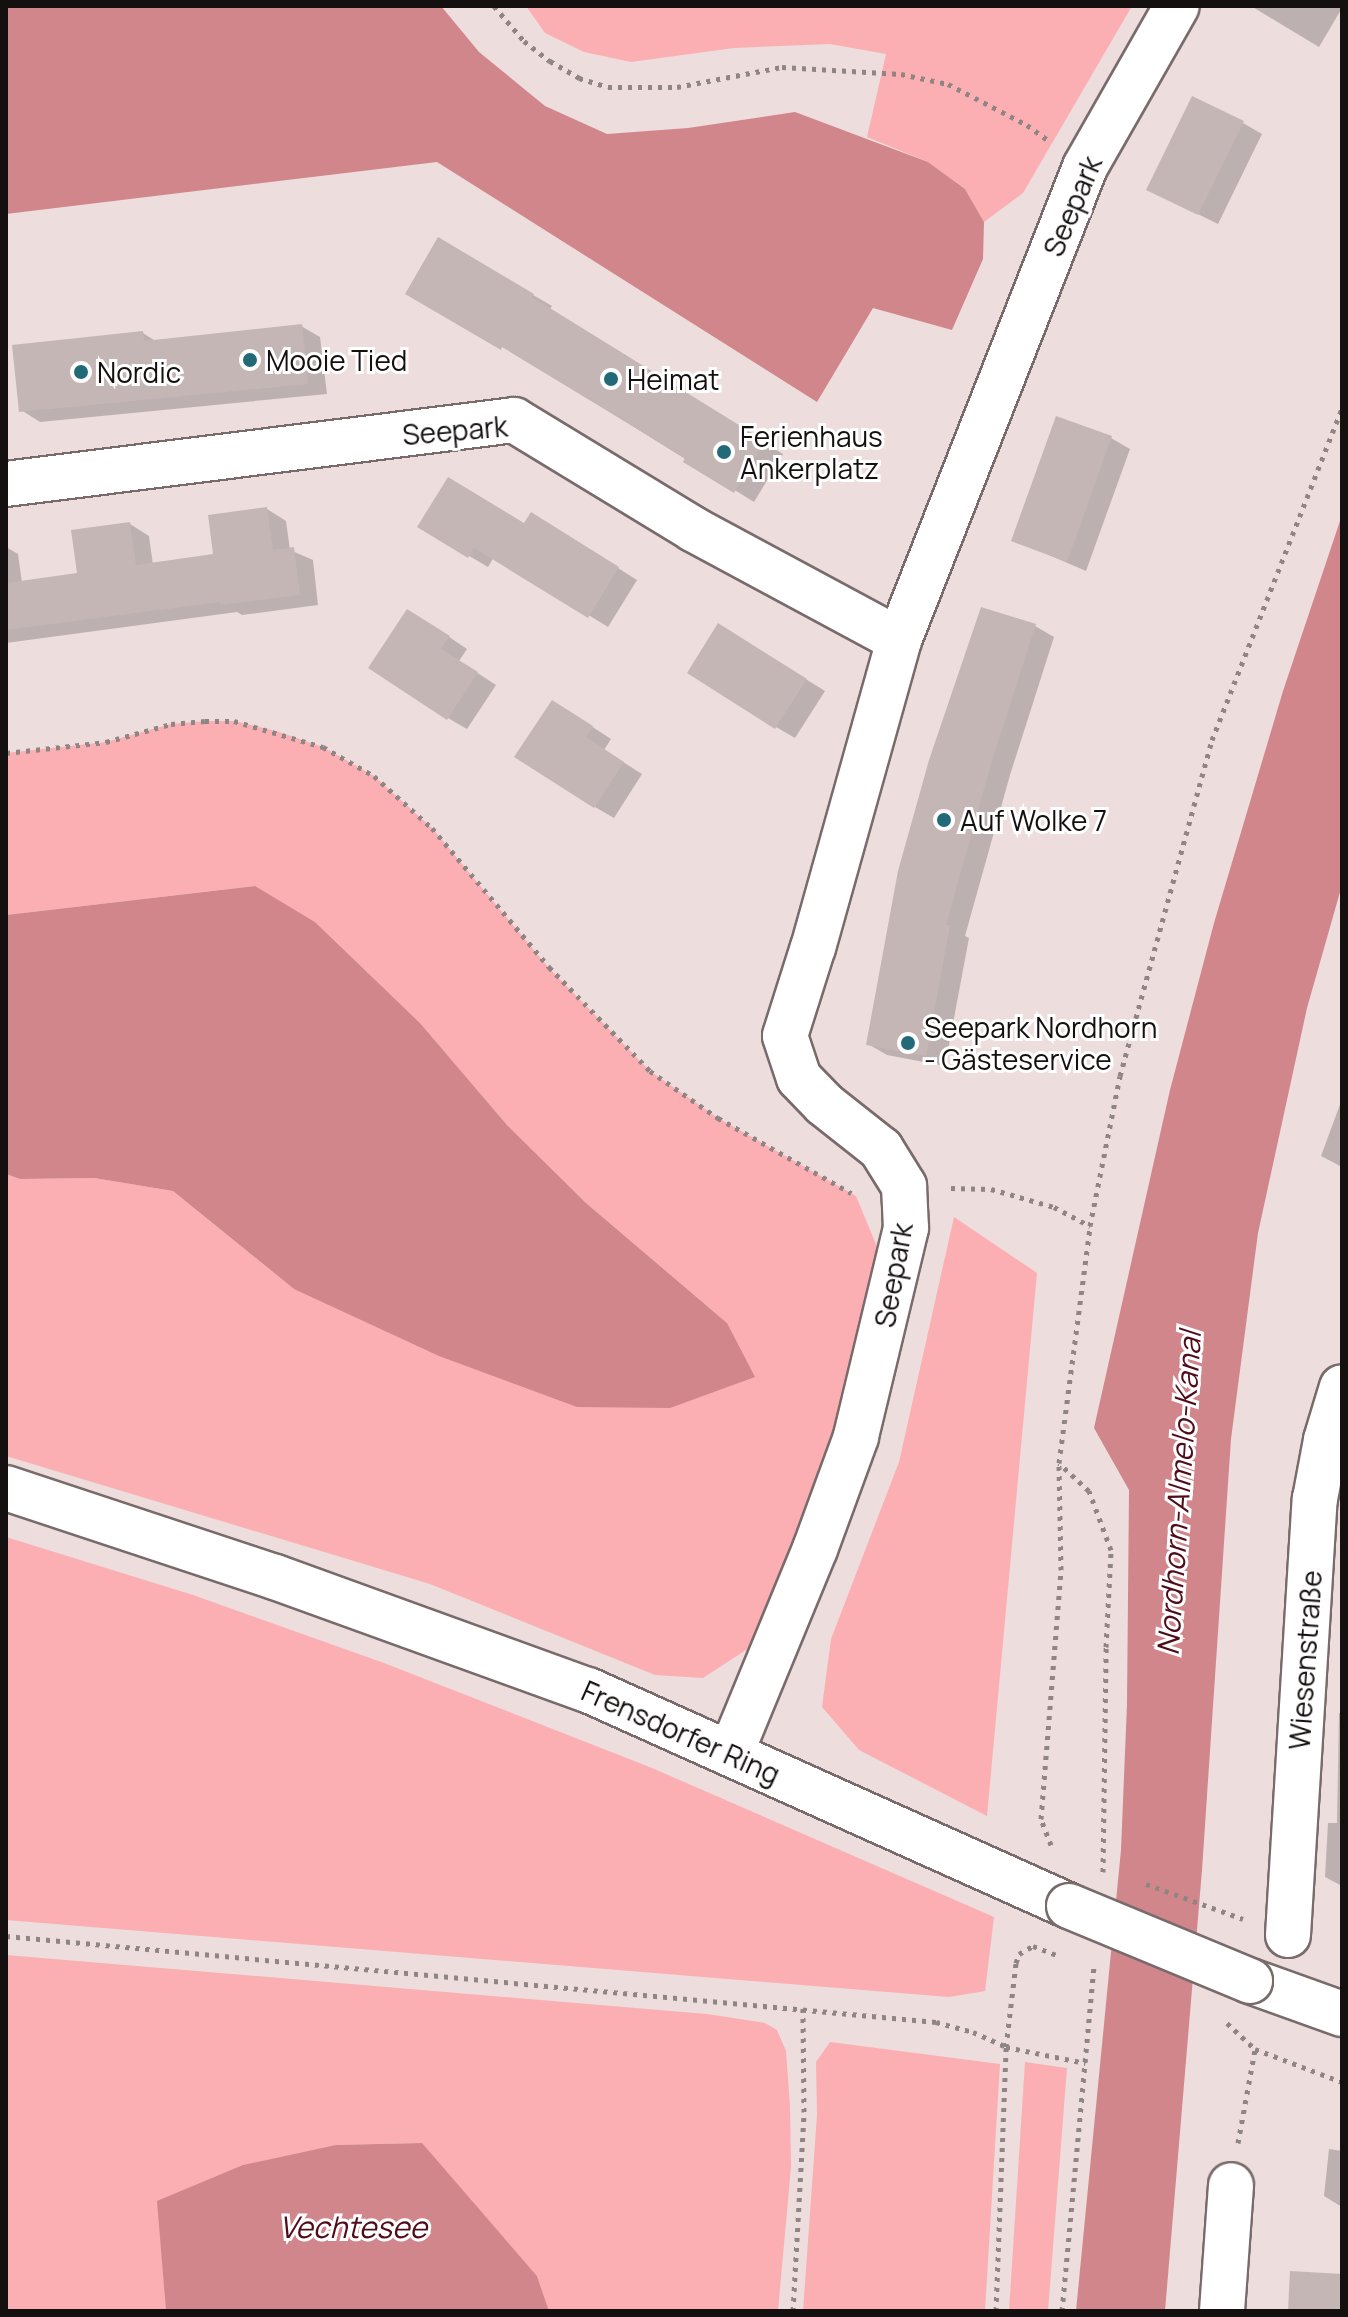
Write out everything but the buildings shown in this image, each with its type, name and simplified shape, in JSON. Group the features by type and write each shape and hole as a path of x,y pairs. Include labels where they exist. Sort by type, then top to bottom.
{"street":[{"name":"Seepark","path":"731,1753 815,1549 856,1437 894,1293 906,1228 904,1186 881,1149 824,1104 799,1078 785,1036 899,640 1085,167 1177,6"},
{"name":"Seepark","path":"6,484 514,420 693,529 899,640"},
{"name":"Wiesenstraße","path":"1288,1935 1328,1500 1326,1440 1342,1387"},
{"name":"Frensdorfer Ring","path":"6,1488 275,1577 588,1690 1069,1906 1250,1981 1342,2014"},
{"path":"1222,2311 1231,2185"}],"path":[{"path":"494,6 524,41 550,61 579,78 608,87 677,87 782,67 901,74 948,84 1027,125 1085,167"},
{"path":"1061,1850 1050,1844 1041,1819 1061,1570 1059,1463 1090,1226 1120,1076 1212,740 1342,408"},
{"path":"6,753 106,742 171,724 205,721 234,721 323,747 374,776 432,828 549,967 650,1071 718,1118 856,1196 904,1186 991,1189 1054,1207 1090,1226"},
{"path":"1059,1463 1089,1491 1111,1550 1106,1647 1106,1838"},
{"path":"1095,1865 1110,1871"},
{"path":"1140,1881 1243,1919"},
{"path":"6,1936 936,2022 973,2032 1006,2047 1085,2063"},
{"path":"996,2311 1006,2047 1019,1954 1033,1946 1068,1959"},
{"path":"793,2311 804,2112 803,2008"},
{"path":"1225,2022 1255,2049 1342,2082"},
{"path":"1062,2311 1088,2026"},
{"path":"1231,2185 1255,2049"}],"shaded area":[{"path":"526,6 1132,6 1023,193 984,222 965,189 928,162 867,137 886,54 830,44 734,48 631,62 584,52 545,33"},
{"path":"234,721 276,731 323,747 374,776 432,828 548,967 650,1071 718,1118 856,1196 882,1259 846,1399 778,1603 752,1646 703,1678 655,1675 430,1584 6,1456 6,1174 20,1179 94,1178 173,1191 294,1289 727,1323 586,1203 507,1125 420,1023 315,922 254,886 6,915 6,753 106,742 171,724"},
{"path":"954,1217 1037,1273 987,1816 859,1750 822,1707 831,1639 899,1462"},
{"path":"6,1537 193,1595 384,1663 652,1768 994,1917 985,1991 949,1997 6,1920"},
{"path":"6,1955 707,2014 765,2023 777,2030 786,2051 790,2106 791,2167 778,2311 549,2311 537,2276 421,2143 336,2145 158,2201 166,2311 6,2311"},
{"path":"830,2042 1000,2064 985,2311 803,2311 817,2115 816,2062"},
{"path":"1025,2062 1067,2068 1048,2311 1009,2311"}],"water":[{"path":"6,6 441,6 479,52 545,106 607,134 688,128 795,112 928,162 965,189 984,222 983,259 952,330 873,308 817,402 437,162 6,214"},
{"name":"Nordhorn-Almelo-Kanal","path":"1342,515 1342,885 1307,1008 1258,1233 1231,1439 1202,1870 1165,2311 1076,2311 1121,1850 1127,1704 1129,1490 1094,1428 1170,1090 1214,923 1283,691"},
{"path":"255,886 315,922 420,1023 507,1125 586,1203 727,1323 755,1377 670,1408 577,1407 439,1356 294,1289 173,1191 94,1178 20,1179 6,1174 6,915"},
{"name":"Vechtesee","path":"422,2143 537,2276 549,2311 166,2311 157,2201 243,2165 336,2145"}],"place":[{"name":"Mooie Tied","path":"250,360"},
{"name":"Nordic","path":"81,372"},
{"name":"Heimat","path":"611,379"},
{"name":"Ferienhaus Ankerplatz","path":"724,452"},
{"name":"Auf Wolke 7","path":"944,820"},
{"name":"Seepark Nordhorn - Gästeservice","path":"908,1043"}]}
